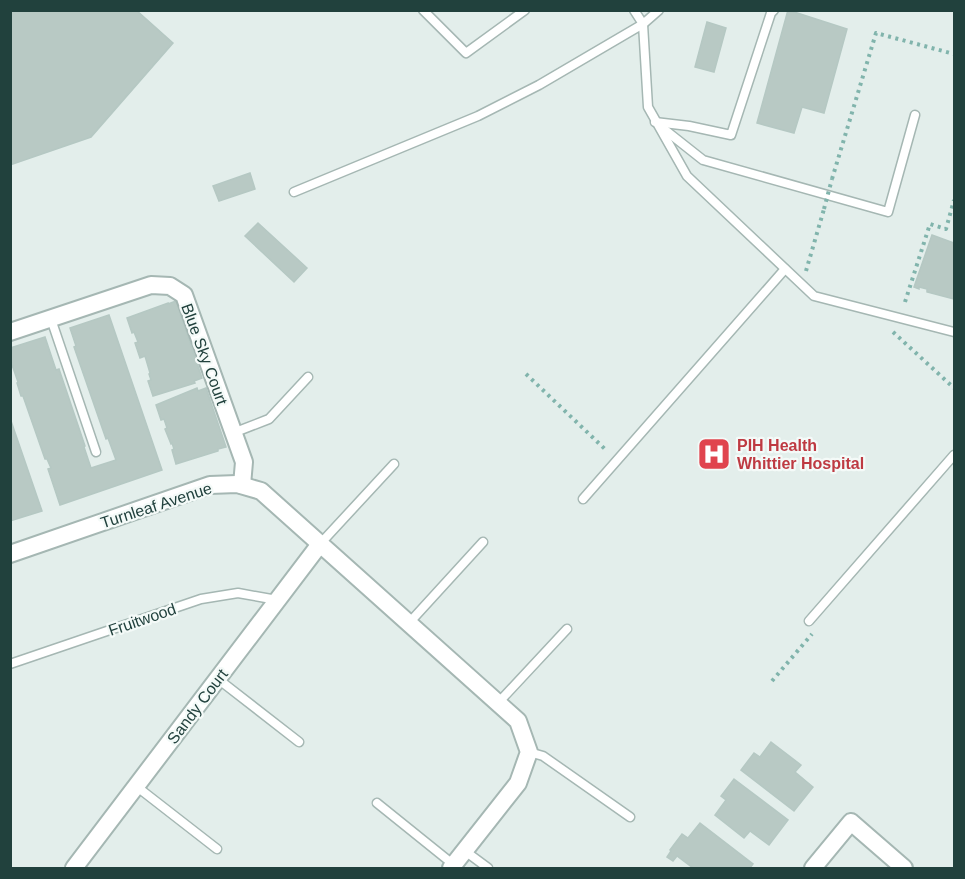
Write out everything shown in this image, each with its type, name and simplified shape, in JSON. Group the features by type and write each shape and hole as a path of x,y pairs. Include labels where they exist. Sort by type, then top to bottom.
{"street":[{"name":"Blue Sky Court","path":"10,332 151,285 170,286 184,295 244,462 242,485"},
{"name":"Turnleaf Avenue","path":"10,554 210,485 237,484 261,491 518,721 530,752"},
{"name":"Sandy Court","path":"74,868 320,544"},
{"path":"453,867 518,783 530,752"},
{"path":"813,868 851,822 904,868"}],"lane":[{"path":"423,10 466,53 525,10"},
{"path":"634,10 643,24 648,107 687,176 814,296 954,332"},
{"path":"294,192 478,117 539,85 643,24 659,10"},
{"path":"655,122 731,135 774,10"},
{"path":"655,122 702,160 888,212 915,116"},
{"path":"583,499 785,269"},
{"path":"51,319 96,452"},
{"path":"233,433 268,419 308,377"},
{"path":"809,621 954,454"},
{"path":"320,544 394,464"},
{"path":"409,623 483,542"},
{"name":"Fruitwood","path":"10,664 201,599 238,593 278,600"},
{"path":"498,703 567,629"},
{"path":"218,679 299,742"},
{"path":"530,752 543,756 630,817"},
{"path":"136,786 217,849"},
{"path":"377,803 453,867"},
{"path":"465,851 488,868"}],"path":[{"path":"806,272 876,33 954,54"},
{"path":"905,302 930,224 946,229 954,200"},
{"path":"893,332 954,388"},
{"path":"526,374 611,456"}],"building":[{"path":"10,10 136,10 173,43 91,137 10,165"},
{"path":"788,10 847,29 824,113 802,107 794,133 757,123"},
{"path":"707,22 726,28 714,72 695,67"},
{"path":"250,173 255,189 219,201 213,186"},
{"path":"258,223 307,268 294,282 245,236"},
{"path":"932,235 954,243 954,299 927,292 927,289 914,287"},
{"path":"176,301 202,378 194,381 195,383 153,396 148,381 151,380 145,356 140,358 135,343 138,342 127,318"},
{"path":"109,315 162,470 60,505 48,469 51,468 45,459 23,396 21,396 10,359 10,348 45,337 56,370 59,369 91,468 116,460 108,438 106,439 74,347 76,346 70,328"},
{"path":"197,388 198,391 206,388 226,447 176,464 172,450 174,449 165,429 167,428 164,419 161,420 156,405"},
{"path":"10,418 42,511 10,521"},
{"path":"771,742 801,765 795,772 813,787 794,811 741,770 754,753 760,757"},
{"path":"734,779 788,820 769,845 750,831 744,838 715,815 726,800 721,796"},
{"path":"700,823 753,864 750,868 693,868 677,856 673,861 667,857 682,834 688,838"}],"place":[{"name":"PIH Health Whittier Hospital","path":"714,454"}]}
